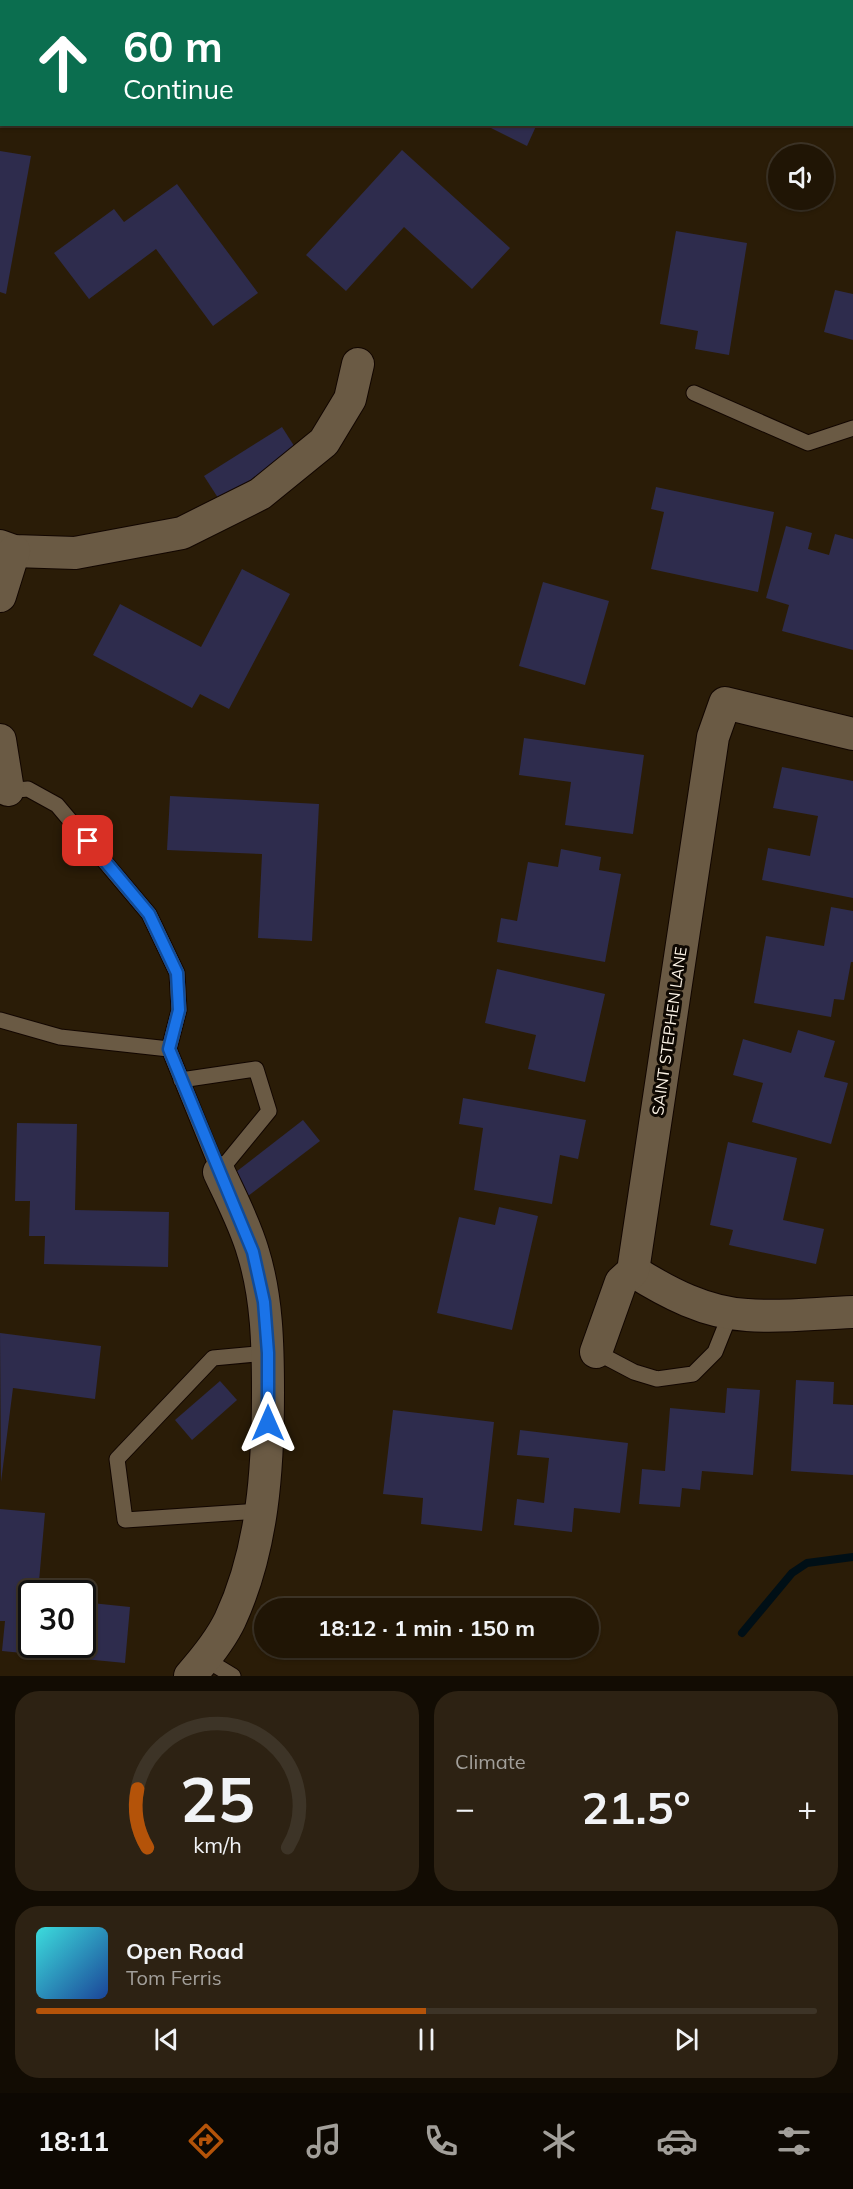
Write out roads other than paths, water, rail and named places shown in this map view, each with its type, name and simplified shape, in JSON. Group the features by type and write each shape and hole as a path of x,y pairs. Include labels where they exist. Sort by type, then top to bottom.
{"street":[{"path":"0,596 7,548 75,553 182,533 260,494 324,442 350,399 358,364"},
{"name":"SAINT STEPHEN LANE","path":"596,1352 621,1282 633,1271 713,737 725,703 853,734"},
{"path":"0,740 4,792"},
{"path":"197,1668 230,1620 250,1566 261,1511 268,1447 268,1353 264,1302 253,1252 219,1172"},
{"path":"633,1271 696,1305 747,1315 853,1312"}],"lane":[{"path":"694,393 808,443 853,428"},
{"path":"4,792 28,789 57,805 149,914 177,973 179,1010 169,1049 181,1080 219,1172 269,1111 256,1070 181,1080"},
{"path":"0,1020 60,1037 169,1049"},
{"path":"596,1352 634,1372 657,1379 693,1374 715,1352 731,1312"},
{"path":"261,1511 124,1520 117,1459 213,1358 268,1353"},
{"path":"197,1668 233,1676"}],"waterway":[{"path":"742,1633 792,1573 807,1563 853,1557"}]}
